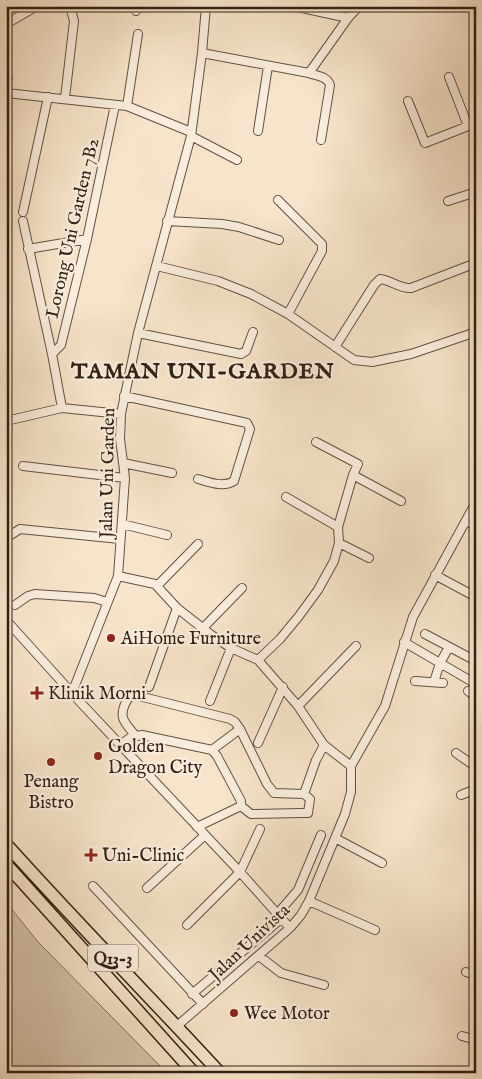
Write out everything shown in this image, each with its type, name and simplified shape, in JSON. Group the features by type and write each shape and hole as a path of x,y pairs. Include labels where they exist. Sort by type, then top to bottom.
{"highway":[{"name":"Q13-3","path":"6,844 54,898 220,1073"},
{"name":"Q13-3","path":"6,864 194,1073"}],"street":[{"path":"6,24 37,6"},
{"path":"65,98 74,21 70,6"},
{"name":"Jalan Uni Garden","path":"72,693 118,576 125,478 120,439 121,414 138,333 191,134 206,6"},
{"path":"293,6 348,18"},
{"path":"309,73 348,18 359,6"},
{"path":"127,106 138,34"},
{"path":"202,53 309,73 328,80 330,85 321,140"},
{"path":"258,131 268,66"},
{"path":"408,100 425,143 472,124 449,77"},
{"path":"6,93 127,106 191,134 237,160"},
{"path":"23,212 48,97"},
{"name":"Lorong Uni Garden 7B2","path":"52,354 61,345 87,239 115,105"},
{"path":"448,201 476,192"},
{"path":"278,200 322,244 322,251 288,314"},
{"path":"23,220 62,408"},
{"path":"167,220 239,226 279,240"},
{"path":"28,249 87,239"},
{"path":"335,347 374,285 380,280 388,280 406,289 476,263"},
{"path":"157,266 218,281 251,294 288,314 354,360 362,362 384,360 411,354 476,332"},
{"path":"138,333 241,354 246,352 253,332"},
{"path":"124,396 247,423 250,429 234,481 223,485 198,479"},
{"path":"6,421 62,408 121,414"},
{"path":"258,660 299,616 318,590 334,561 339,542 338,527 358,464 316,442"},
{"path":"6,448 6,456"},
{"path":"123,463 172,473"},
{"path":"23,466 125,478"},
{"path":"353,475 401,501"},
{"path":"286,497 338,527"},
{"path":"118,576 152,583 157,586 177,608 231,648 258,660 298,706 324,745 351,766 385,706 413,617 476,502"},
{"path":"466,521 476,526"},
{"path":"122,524 168,535"},
{"path":"6,538 20,529 120,539"},
{"path":"339,542 369,558"},
{"path":"157,586 198,544"},
{"path":"435,575 476,597"},
{"path":"204,628 242,588"},
{"path":"15,605 28,596 35,594 94,598 107,602"},
{"path":"149,687 177,608"},
{"path":"6,620 290,928"},
{"path":"425,634 474,660"},
{"path":"404,642 476,684"},
{"path":"298,706 356,646"},
{"path":"434,682 440,662 449,647"},
{"path":"210,701 231,648"},
{"path":"415,680 443,683"},
{"path":"258,743 283,687"},
{"path":"468,691 476,697"},
{"path":"120,745 135,736 142,735 212,750 241,801 241,806 251,814 308,813 310,799 308,795 274,793 267,784 240,729 230,719 135,695 127,700 122,712 123,719 135,736"},
{"path":"212,750 240,729"},
{"path":"304,794 324,745"},
{"path":"456,753 476,767"},
{"name":"Jalan Univista","path":"177,1026 260,956 301,915 309,901 345,814 351,792 351,766"},
{"path":"461,795 476,789"},
{"path":"197,827 241,806"},
{"path":"187,926 240,872 260,829"},
{"path":"147,888 205,835"},
{"path":"192,994 280,916 298,890 321,836"},
{"path":"335,838 382,863"},
{"path":"93,886 203,1004"},
{"path":"309,901 375,930"},
{"path":"260,956 281,973 324,985"},
{"path":"466,972 476,975"},
{"path":"462,1036 476,1040"}],"shaded area":[{"path":"6,902 38,942 167,1073 6,1073"}],"place":[{"name":"AiHome Furniture","path":"111,638"},
{"name":"Klinik Morni","path":"37,693"},
{"name":"Golden Dragon City","path":"98,756"},
{"name":"Penang Bistro","path":"51,762"},
{"name":"Uni-Clinic","path":"91,855"},
{"name":"Wee Motor","path":"234,1013"}],"district":[{"name":"TAMAN UNI-GARDEN","path":"203,370"}]}
